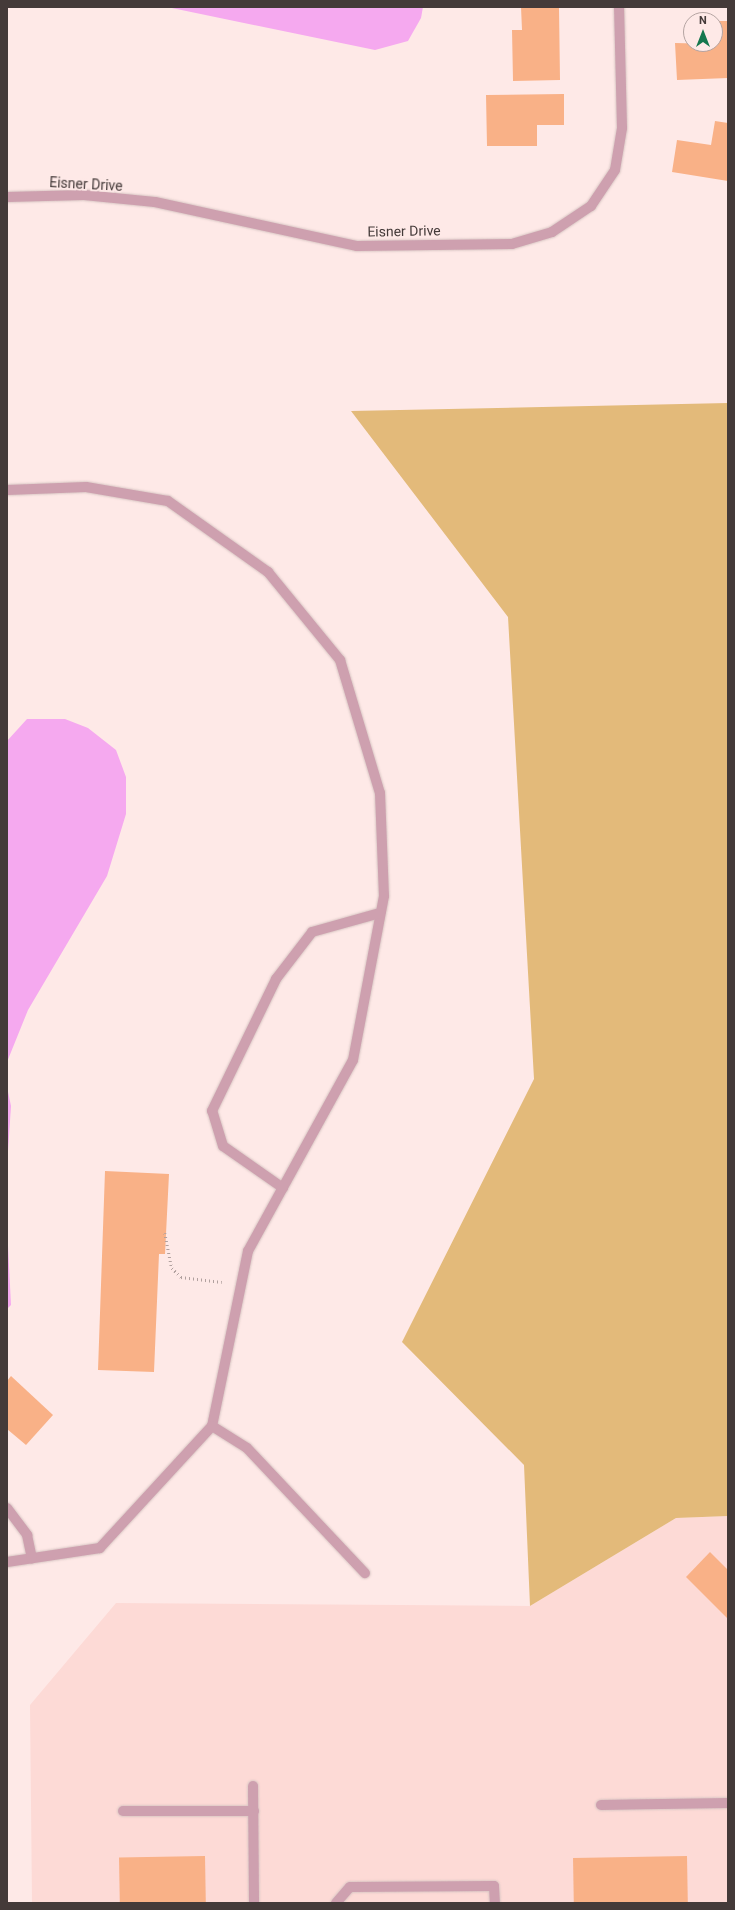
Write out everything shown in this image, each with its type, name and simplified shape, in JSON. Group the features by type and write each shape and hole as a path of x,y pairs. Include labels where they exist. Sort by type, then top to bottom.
{"street":[{"name":"Eisner Drive","path":"7,197 84,195 155,202 357,246 519,242 552,232 591,206 615,170 622,128 619,7"},
{"path":"7,490 86,487 168,501 268,572 340,660 380,793 384,896 353,1060 248,1251 212,1426 100,1548 7,1562"},
{"path":"283,1188 223,1146 212,1110 276,979 312,932 380,913"},
{"path":"212,1426 247,1448 365,1573"},
{"path":"7,1508 27,1535 32,1558"},
{"path":"253,1786 254,1903"},
{"path":"601,1805 728,1803"},
{"path":"123,1811 254,1811"},
{"path":"336,1902 350,1888 494,1886 495,1903"}],"path":[{"path":"165,1233 172,1268 181,1277 242,1285"}],"shaded area":[{"path":"167,7 423,7 421,18 408,41 375,50"},
{"path":"728,403 728,1516 676,1518 530,1606 524,1465 402,1342 534,1079 508,617 351,411"},
{"path":"27,719 65,719 88,728 116,750 126,777 126,814 107,876 28,1010 7,1062 7,741"},
{"path":"7,1087 11,1106 7,1166"},
{"path":"7,1226 11,1305 7,1309"},
{"path":"728,1516 728,1903 32,1903 30,1705 116,1603 530,1606 676,1518"}],"building":[{"path":"521,7 559,7 560,80 513,81 512,30 522,30"},
{"path":"723,21 728,21 728,78 677,80 675,43 683,43 683,52 723,52"},
{"path":"564,94 564,125 537,125 537,146 487,146 486,95"},
{"path":"715,121 728,123 728,181 672,172 677,140 711,145"},
{"path":"105,1171 169,1174 165,1254 159,1254 154,1372 98,1370"},
{"path":"11,1376 53,1415 26,1445 7,1429 7,1381"},
{"path":"710,1552 728,1570 728,1619 686,1577"},
{"path":"205,1856 206,1903 120,1903 119,1858"},
{"path":"687,1856 688,1903 574,1903 573,1858"}]}
